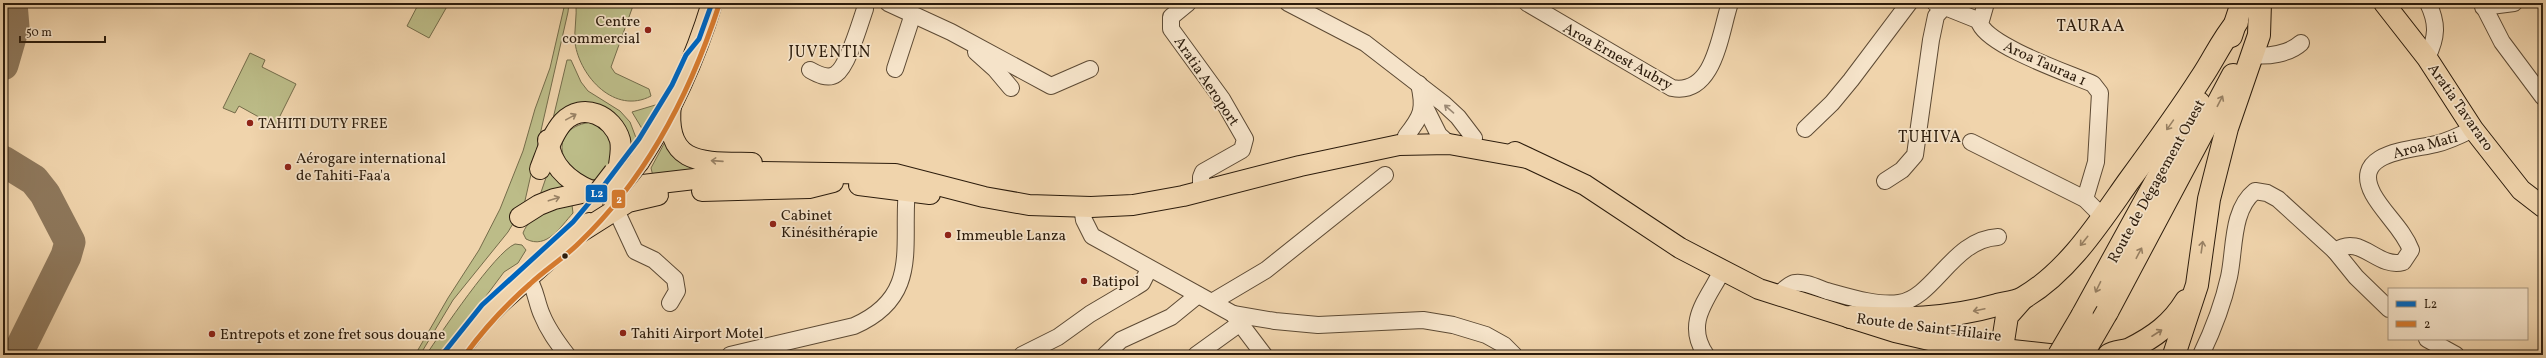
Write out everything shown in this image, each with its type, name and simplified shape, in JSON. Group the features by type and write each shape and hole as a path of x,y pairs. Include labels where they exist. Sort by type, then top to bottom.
{"highway":[{"path":"2174,355 2197,285 2209,200 2227,128 2259,35 2259,3"},
{"name":"Route de Dégagement Ouest","path":"2082,355 2107,312 2240,61 2259,3"},
{"path":"2004,342 2004,322 2007,316 2022,299 2059,268 2103,217 2203,76 2222,41 2240,13"},
{"name":"Route de Dégagement Ouest","path":"2059,355 2166,166 2204,95 2240,13"},
{"path":"2114,354 2129,349 2159,332 2179,313 2197,285"},
{"path":"1850,317 1902,320 1952,315 2022,299"},
{"path":"1938,342 1966,355"}],"main road":[{"path":"442,355 482,305 573,222 603,199 639,162 695,58 699,39 712,3"},
{"name":"Aratia Tavararo","path":"2384,3 2427,58 2473,129 2521,190 2543,207"},
{"path":"456,355 481,322 527,277 579,233 603,199 619,165 656,112 686,55 699,39"},
{"path":"671,104 670,125 672,136 685,155 695,160 770,164 837,162 857,164 903,181"},
{"path":"540,169 559,128 567,119 579,113 593,112 606,118 615,129 621,148 619,165"},
{"path":"546,125 549,148 555,163 562,173 578,185 603,199 755,172 794,171 903,181 1029,205 1082,207 1133,205 1398,145 1444,139 1474,138 1506,147 1585,185 1660,235 1722,272 1777,296 1850,317"},
{"path":"1300,166 1321,155 1357,145 1406,136 1444,139 1527,158"},
{"path":"719,178 833,182 903,181"},
{"path":"520,217 539,205 554,199 634,199 671,193 809,188 833,182"},
{"name":"Route de Saint-Hilaire","path":"1850,317 1895,332 1938,342 2052,341 2114,354"},
{"name":"Route de Saint-Hilaire","path":"1850,317 2004,342 2059,355"}],"street":[{"path":"810,70 822,76 832,76 841,70 865,9 865,3"},
{"path":"888,3 957,35 1051,86 1090,69"},
{"name":"Aratia Aeroport","path":"1188,3 1171,17 1171,29 1222,98 1245,138 1242,150 1203,172 1200,177 1200,191"},
{"path":"1288,3 1365,43 1419,84 1458,117 1474,138"},
{"name":"Aroa Ernest Aubry","path":"1527,3 1672,88 1681,90 1697,84 1710,68 1730,3"},
{"path":"1805,129 1832,103 1851,80 1909,3"},
{"path":"1885,181 1902,170 1915,155 1931,40 1939,5 1980,21 1986,3"},
{"path":"2427,58 2435,41 2437,29 2428,3"},
{"path":"2505,4 2483,5 2502,42 2543,97"},
{"path":"895,70 911,20 911,14"},
{"name":"Aroa Tauraa 1","path":"1980,21 1982,30 1996,40 2097,88 2100,102 2096,162 2085,199"},
{"path":"957,35 996,70 1011,88"},
{"path":"2252,55 2262,56 2293,50 2301,42"},
{"path":"1419,84 1423,103 1444,139"},
{"path":"1406,136 1417,122 1423,103"},
{"name":"Aroa Mati","path":"2335,251 2343,246 2352,245 2384,260 2397,263 2403,262 2411,250 2407,239 2369,186 2369,176 2372,167 2388,154 2436,144 2473,129"},
{"path":"1971,142 2085,199 2103,217"},
{"path":"1212,302 1266,270 1385,175"},
{"path":"730,355 854,326 869,320 886,306 899,284 906,257 903,181"},
{"path":"2201,355 2214,327 2223,301 2239,218 2244,204 2255,191 2267,193 2278,199 2335,251 2356,277 2388,308"},
{"path":"603,199 635,251 654,260 675,279 677,291 670,303"},
{"path":"1082,207 1084,220 1092,236 1149,269 1212,302 1236,319 1264,355"},
{"path":"1777,296 1787,287 1799,283 1847,296 1901,302 1915,298 1963,251 1990,237 1998,237"},
{"path":"1022,355 1058,337 1090,314 1142,283 1149,269"},
{"path":"1706,355 1699,345 1696,325 1702,306 1722,272"},
{"path":"527,277 534,285 536,300 548,330 567,355"},
{"path":"1105,355 1121,340 1171,317 1198,295"},
{"path":"1196,355 1236,319 1318,325 1423,320 1453,325 1486,336 1504,345 1514,355"},
{"path":"2429,340 2456,355"}],"green space":[{"path":"419,3 449,3 429,38 407,26"},
{"path":"565,3 569,3 568,12 524,205 508,232 453,300 420,355 415,355 448,298 479,250 500,209 523,151 535,109 550,68"},
{"path":"576,3 634,3 611,67 615,73 649,89 651,96 638,101 625,101 612,97 592,80 578,56 575,43"},
{"path":"250,53 265,60 262,67 296,84 275,126 239,106 235,113 223,108"},
{"path":"567,60 571,60 581,82 588,91 620,111 630,122 638,143 629,151 607,115 551,127"},
{"path":"662,103 646,131 644,132 632,112"},
{"path":"593,122 609,130 615,158 595,180 582,176 572,169 565,160 562,150 563,140 568,132 578,125"},
{"path":"665,142 685,163 695,170 653,176 651,168"},
{"path":"550,166 579,191 538,201"},
{"path":"572,205 573,213 553,235 541,241 534,242 526,239 523,233 526,226 531,221 550,210"},
{"path":"515,244 522,245 526,250 518,263 504,272 442,355 426,355 455,312 482,277 506,250"}],"taxiway":[{"path":"3,65 14,27 12,3"},
{"path":"3,161 34,180 45,194 70,242 66,256 17,355"}],"transit line":[{"name":"L2","path":"442,355 482,305 573,222 605,184 639,139 672,85 686,55 699,39 712,3"},
{"name":"2","path":"465,355 480,336 521,292 567,254 603,218 646,163 680,102 694,71 719,5"}],"place":[{"name":"Centre commercial","path":"648,30"},
{"name":"TAHITI DUTY FREE","path":"250,123"},
{"name":"Aérogare international de Tahiti-Faa'a","path":"288,167"},
{"name":"Cabinet Kinésithérapie","path":"773,224"},
{"name":"Immeuble Lanza","path":"948,235"},
{"name":"Batipol","path":"1084,281"},
{"name":"Tahiti Airport Motel","path":"623,333"},
{"name":"Entrepots et zone fret sous douane","path":"212,334"}],"district":[{"name":"TAURAA","path":"2091,25"},
{"name":"JUVENTIN","path":"830,51"},
{"name":"TUHIVA","path":"1930,136"}]}
